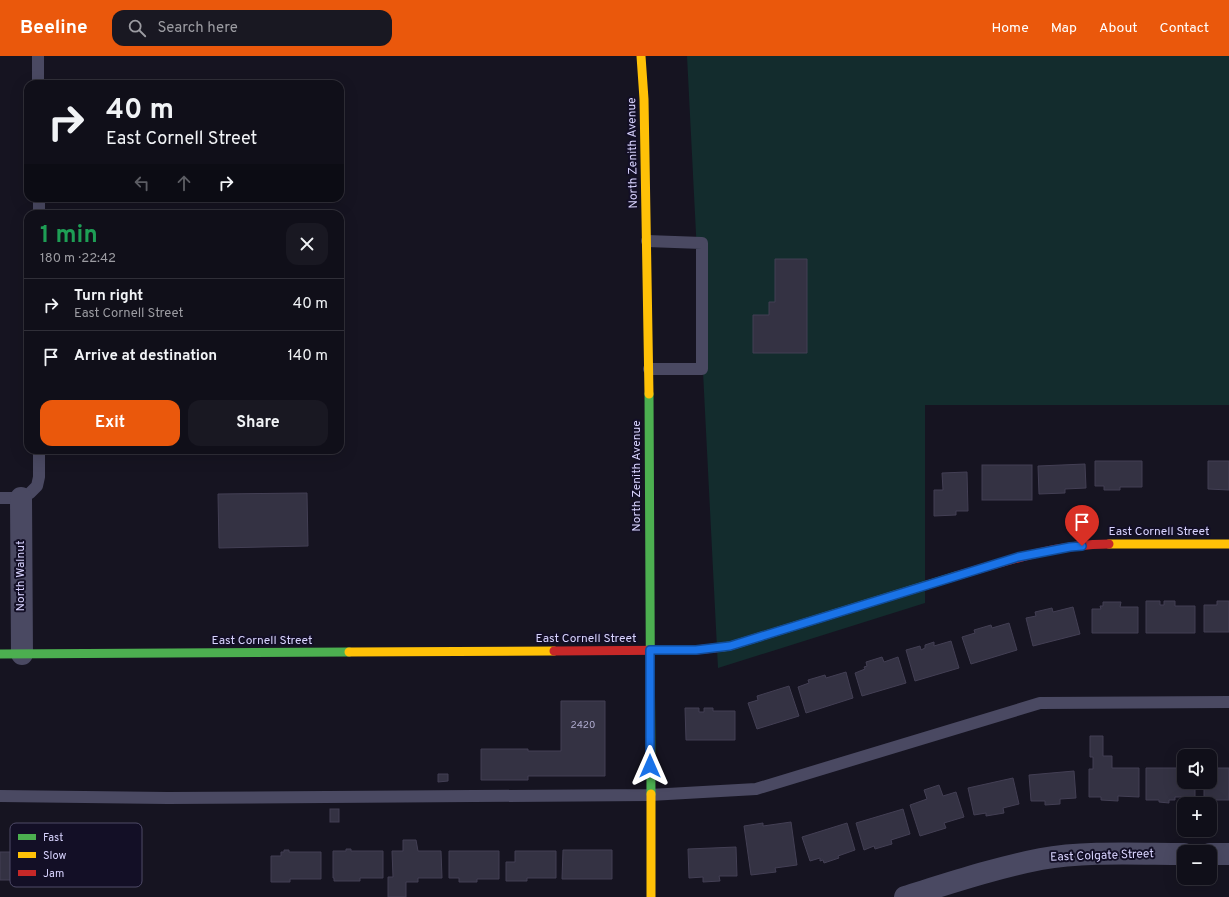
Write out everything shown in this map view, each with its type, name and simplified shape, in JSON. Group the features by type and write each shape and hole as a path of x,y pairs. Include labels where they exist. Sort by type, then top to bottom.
{"street":[{"name":"North Zenith Avenue","path":"641,56 644,99 649,369 651,897"},
{"name":"North Walnut","path":"10,498 22,654"},
{"name":"East Cornell Street","path":"0,654 696,650 730,646 1018,557 1070,547 1105,544 1229,544"},
{"name":"East Colgate Street","path":"905,897 936,893 1008,866 1042,859 1084,855 1177,854"},
{"path":"1217,854 1229,854"}],"lane":[{"path":"38,56 38,80"},
{"path":"647,241 702,244 702,369 649,369"},
{"path":"10,498 30,493 37,486 39,477 39,454"},
{"path":"0,796 168,798 650,795 756,789 1040,703 1229,702"}],"green space":[{"path":"687,56 1229,56 1229,405 925,405 925,603 718,668"}],"building":[{"path":"775,259 807,259 807,353 753,353 753,315 769,315 769,302 775,302"},
{"path":"1095,461 1142,461 1142,487 1120,487 1120,490 1104,490 1104,486 1095,486"},
{"path":"1208,461 1229,461 1229,490 1208,489"},
{"path":"1085,464 1086,488 1065,489 1065,493 1039,494 1038,466"},
{"path":"982,465 1032,465 1032,500 982,500"},
{"path":"967,472 968,511 956,511 956,515 934,516 934,490 943,490 942,473"},
{"path":"307,493 308,546 219,548 218,494"},
{"path":"1146,601 1160,601 1160,605 1164,605 1164,601 1175,601 1175,606 1195,606 1195,633 1146,633"},
{"path":"1217,601 1229,601 1229,632 1204,632 1204,605 1217,605"},
{"path":"1103,602 1121,602 1120,607 1138,607 1138,633 1092,633 1092,609 1101,609 1100,606 1103,606"},
{"path":"1073,607 1080,634 1033,646 1026,618 1036,616 1035,612 1052,608 1053,612"},
{"path":"1009,623 1017,650 971,664 962,637 975,633 974,630 991,625 992,628"},
{"path":"951,641 959,668 915,681 906,650 920,646 921,650 925,648 925,645 934,642 934,646"},
{"path":"882,657 884,662 898,657 906,683 862,696 855,673 865,669 864,667 867,666 866,662"},
{"path":"846,672 853,698 806,713 798,687 809,683 808,680 825,675 826,678"},
{"path":"789,686 799,716 757,729 748,703 758,700 757,696"},
{"path":"561,701 605,701 605,776 528,776 528,780 481,780 481,749 561,751"},
{"path":"685,708 699,708 699,712 704,712 704,708 713,708 713,711 735,711 735,740 686,740"},
{"path":"1090,736 1103,736 1103,756 1112,756 1112,768 1139,768 1139,797 1118,796 1118,801 1101,800 1101,797 1089,797 1089,769 1093,769 1093,757 1090,757"},
{"path":"1146,768 1177,768 1177,789 1195,789 1195,797 1175,797 1175,800 1169,800 1169,803 1159,802 1159,800 1146,800"},
{"path":"1217,768 1229,768 1229,800 1217,800 1217,797 1204,797 1204,789 1217,789"},
{"path":"1074,771 1076,798 1060,799 1060,804 1045,805 1045,801 1031,801 1029,775"},
{"path":"438,774 448,774 448,781 438,782"},
{"path":"1013,778 1019,804 1003,808 1004,813 986,816 986,813 974,815 968,788"},
{"path":"939,785 943,796 956,792 964,817 944,823 946,828 920,836 910,805 927,799 924,790"},
{"path":"330,809 339,809 339,822 330,822"},
{"path":"903,809 910,834 891,840 892,844 875,849 874,846 864,850 856,823"},
{"path":"791,822 797,865 775,868 776,872 751,875 744,826 763,823 763,826"},
{"path":"847,823 855,850 824,863 823,860 820,861 820,858 810,861 802,837"},
{"path":"403,840 416,840 418,851 441,851 442,878 418,878 418,882 406,882 406,897 388,897 388,877 393,877 392,851 403,851"},
{"path":"736,847 737,876 719,876 720,881 703,882 703,877 689,878 688,849"},
{"path":"346,849 351,849 351,851 383,851 383,878 360,878 360,881 334,881 333,851 346,851"},
{"path":"284,850 289,850 289,852 321,852 321,879 290,879 290,882 271,882 271,856 281,856 281,852 284,852"},
{"path":"563,850 612,850 612,879 562,879"},
{"path":"449,851 499,851 499,879 477,879 477,882 459,882 459,878 449,878"},
{"path":"515,851 556,851 556,878 527,878 527,881 506,881 506,862 515,862"},
{"path":"0,852 10,852 10,880 0,880"}],"traffic: fast":[{"path":"649,394 651,794"},
{"path":"723,647 956,576"},
{"path":"0,654 349,652"}],"traffic: slow":[{"path":"641,56 644,99 649,394"},
{"path":"1109,544 1229,544"},
{"path":"349,652 554,651"},
{"path":"651,794 651,897"}],"traffic: jam":[{"path":"956,576 1013,559 1051,550 1109,544"},
{"path":"554,651 696,650 723,647"}],"route":[{"path":"650,766 650,650 696,650 730,646 1018,557 1082,546"}]}
